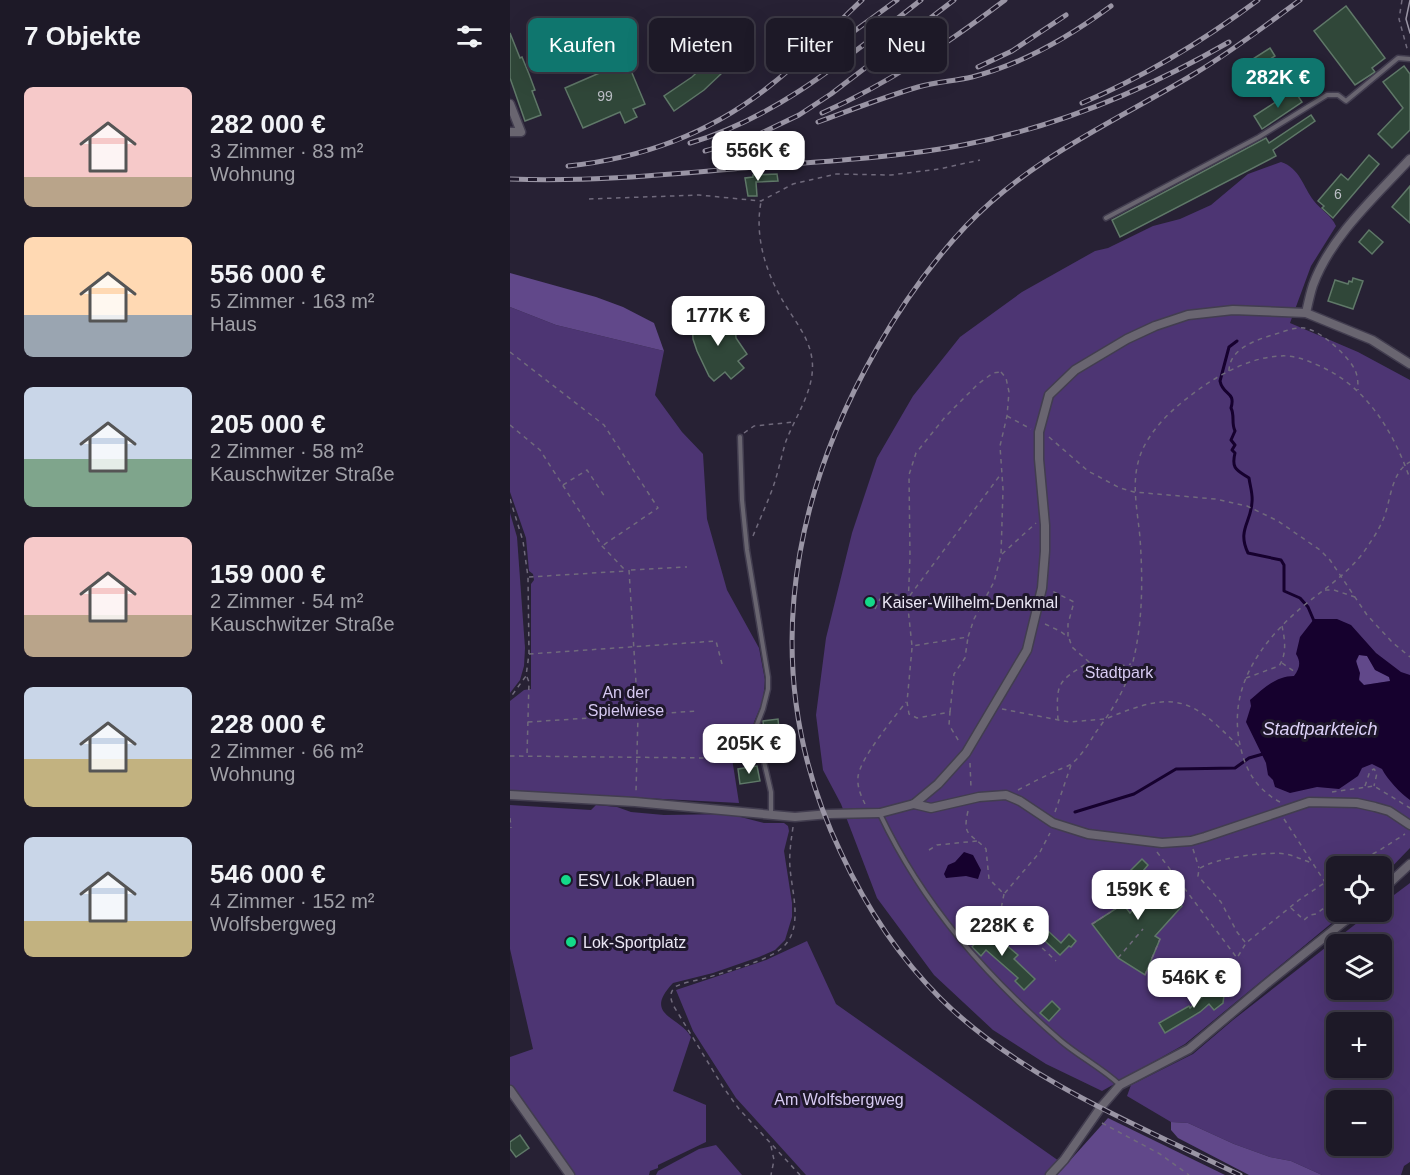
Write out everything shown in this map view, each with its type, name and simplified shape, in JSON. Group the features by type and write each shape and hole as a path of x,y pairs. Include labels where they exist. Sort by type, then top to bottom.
{"street":[{"path":"510,104 521,132 510,132"},
{"path":"1306,313 1313,286 1321,268 1342,234 1410,159"},
{"path":"510,795 635,802 795,817 880,813 914,804 938,784 966,753 1027,650 1042,588 1045,551 1039,432 1049,395 1075,370 1127,339 1155,326 1188,315 1233,310 1306,313 1372,340 1410,364"},
{"path":"914,804 931,808 1006,795 1020,801 1053,823 1088,834 1154,843 1191,841 1292,806 1310,802 1357,803 1389,811 1410,825"},
{"path":"1392,881 1410,864"},
{"path":"1050,1175 1120,1085 1189,1049 1344,922"},
{"path":"510,1090 570,1175"}],"lane":[{"path":"1106,218 1259,136 1326,95 1338,95 1346,100 1398,58 1410,59"},
{"path":"740,437 742,500 747,550 768,677 768,689 756,727 771,792 771,814"},
{"path":"880,813 891,836 950,929 990,975 1063,1042 1120,1085"}],"path":[{"path":"1402,0 1399,19 1410,59"},
{"path":"588,199 699,195 761,201 793,184 836,174 891,175 939,169 980,160"},
{"path":"747,550 772,489 786,441 808,391 813,362 810,346 802,330 772,283 762,250 759,229 758,217 761,201"},
{"path":"1229,371 1233,358 1249,344 1265,337 1305,328 1326,339 1341,351 1355,370 1358,391"},
{"path":"510,352 604,425 658,508 602,546"},
{"path":"1056,961 1001,909 1004,894 1040,852 1053,823 1053,816 1071,764 1106,719 1127,679 1139,620 1142,590 1134,472 1140,455 1160,421 1216,377 1257,360 1280,356 1293,357 1329,370 1346,380 1358,391 1392,435 1410,479"},
{"path":"950,712 917,718 909,714 907,702 912,646 908,597 909,475 916,453 945,417 978,384 993,373 1001,372 1006,378 1009,392 1007,416 1000,446 1001,555 994,582 974,619 968,636 965,658 954,674 949,725 972,767 965,829 986,849 989,879 1004,894"},
{"path":"1007,416 1055,440 1088,471 1102,480 1134,492 1215,499 1247,506 1278,521 1311,543 1330,560 1367,615 1392,642 1410,657"},
{"path":"740,437 754,426 795,422"},
{"path":"510,425 540,450 602,546 628,571 638,715 635,802"},
{"path":"1292,806 1265,793 1255,781 1243,758 1236,726 1236,713 1245,678 1258,655 1282,625 1341,576 1362,553 1375,535 1390,503 1397,476 1404,465 1410,462"},
{"path":"562,485 587,470 604,497"},
{"path":"908,597 1002,473"},
{"path":"510,499 523,540 528,577 527,757"},
{"path":"1001,555 1044,514"},
{"path":"528,577 687,567"},
{"path":"1042,588 1074,602 1068,624 1068,637 1072,647 1089,662 1061,682 1056,692 1058,720"},
{"path":"1325,590 1334,590 1356,597"},
{"path":"875,609 880,599 887,593 908,597"},
{"path":"1035,623 1047,624 1068,637"},
{"path":"1245,678 1279,666 1285,642 1282,625"},
{"path":"912,646 968,636"},
{"path":"529,654 716,641 722,664"},
{"path":"1281,663 1295,672"},
{"path":"1127,679 1117,673 1120,666 1131,664"},
{"path":"510,698 526,676"},
{"path":"994,707 1058,720 1081,722 1106,719 1152,702 1162,701 1186,705 1207,716 1241,749"},
{"path":"870,813 859,792 858,776 874,743 907,702"},
{"path":"528,722 698,711"},
{"path":"510,756 710,758"},
{"path":"1006,795 1071,764"},
{"path":"1365,787 1370,771 1374,769 1377,773 1374,786"},
{"path":"1154,843 1157,854 1237,958 1246,943 1325,881 1280,811"},
{"path":"795,817 790,853 795,910 793,933 789,941 771,955 676,986 670,998 723,1087 771,1145 800,1175"},
{"path":"510,818 511,828"},
{"path":"1369,856 1410,831"},
{"path":"929,850 937,845 978,841"},
{"path":"1191,841 1199,868 1198,876 1221,902 1237,933 1246,943"},
{"path":"1380,850 1382,856"},
{"path":"1199,868 1211,862 1244,856 1280,854 1313,863"},
{"path":"1092,924 1123,904"},
{"path":"1290,907 1304,920 1326,906"},
{"path":"1118,958 1143,929"},
{"path":"1145,975 1160,939"},
{"path":"1093,1118 1160,1154 1189,1175"},
{"path":"771,1145 774,1160 771,1175"}],"green space":[{"name":"Stadtpark","path":"1281,162 1287,165 1297,173 1314,201 1336,226 1311,266 1290,323 1358,352 1410,380 1410,848 1392,867 1392,856 1326,856 1326,922 1333,922 1185,1044 1102,1091 1046,1064 993,1030 934,975 877,898 841,804 823,770 816,715 826,638 852,533 877,458 913,396 960,337 1022,292 1095,251 1108,248 1153,226 1180,219 1211,205 1248,174"},
{"name":"An der Spielwiese","path":"510,307 556,325 664,351 655,395 682,432 703,454 707,519 727,590 759,648 765,680 763,701 754,722 752,735 729,739 739,803 510,791 510,701 524,690 531,689 531,584 534,580 533,574 529,571 526,538 510,492"},
{"path":"510,513 517,537 525,648 520,680 510,693"},
{"path":"510,805 591,810 596,805 617,807 631,812 664,815 729,814 764,823 784,823 788,826 784,851 792,917 785,940 775,950 759,957 713,973 673,983 664,994 661,1002 662,1009 691,1037 673,1091 706,1105 706,1142 658,1165 658,1168 650,1171 649,1175 575,1175 510,1088 510,1057 533,1049 510,949"},
{"path":"1410,883 1410,1162 1404,1166 1401,1175 1322,1175 1291,1161 1270,1157 1234,1144 1188,1123 1171,1122 1127,1096 1131,1085 1193,1054 1326,947 1326,1000 1392,1000 1392,934 1343,934 1358,922 1392,922 1392,896"},
{"name":"Am Wolfsbergweg","path":"807,941 836,1004 1059,1161 1046,1175 806,1175 736,1098 693,1031 676,990 766,960"},
{"path":"716,1145 742,1175 656,1175 658,1171 699,1149"}],"shaded area":[{"path":"510,273 623,307 654,323 664,351 556,325 510,307"},
{"path":"1359,655 1367,656 1376,670 1389,677 1391,681 1364,685 1357,671"},
{"path":"1108,1118 1225,1175 1057,1175"},
{"path":"1171,1122 1188,1123 1234,1144 1270,1157 1291,1161 1322,1175 1249,1175 1178,1138 1171,1130"}],"water":[{"name":"Stadtparkteich","path":"1314,619 1337,619 1351,625 1376,653 1401,672 1410,675 1410,800 1394,786 1382,769 1372,764 1362,768 1358,776 1339,789 1317,787 1290,793 1275,787 1246,722 1251,706 1250,700 1270,684 1281,678 1294,676 1296,673 1299,660 1296,654 1300,637","holes":["1359,655 1367,656 1375,670 1389,677 1390,681 1364,685 1359,680 1360,673 1356,661"]},
{"path":"964,852 973,855 981,870 978,879 966,876 946,878 944,874 948,865 955,862"}],"building":[{"path":"1346,6 1385,58 1372,68 1375,72 1355,85 1314,31"},
{"path":"510,33 529,74 535,90 532,91 541,115 525,121 510,78"},
{"path":"1270,48 1275,56 1250,72 1245,64"},
{"path":"1404,66 1410,74 1410,130 1392,148 1378,134 1403,108 1383,82"},
{"path":"602,72 632,72 645,104 633,109 637,117 625,123 620,112 583,128 565,88"},
{"path":"697,72 723,72 704,90 674,111 664,96"},
{"path":"1294,90 1302,102 1262,129 1254,116"},
{"path":"1311,115 1315,121 1273,150 1276,156 1120,237 1112,220 1266,138 1269,143"},
{"path":"1369,155 1379,164 1333,218 1318,201 1341,174 1348,180"},
{"path":"777,174 778,181 756,182 757,196 748,196 745,178 753,177 753,175"},
{"path":"1410,186 1410,223 1392,207"},
{"path":"1369,230 1383,242 1372,254 1359,242"},
{"path":"1353,278 1363,281 1353,309 1328,301 1335,280 1348,284"},
{"path":"692,318 735,321 736,338 747,354 738,361 744,368 731,379 725,372 714,381 709,376 693,339"},
{"path":"778,719 780,739 765,741 763,721"},
{"path":"757,766 760,781 740,784 738,769"},
{"path":"1142,859 1148,865 1143,871 1182,906 1155,936 1160,939 1145,975 1118,958 1092,924 1123,904 1130,913 1144,897 1123,878"},
{"path":"1035,919 1061,943 1069,934 1076,941 1060,955 1029,926"},
{"path":"977,927 1001,948 1005,944 1018,955 1014,959 1035,979 1024,990 1015,981 1018,978 986,950 981,956 972,947 976,942 969,936"},
{"path":"1215,985 1224,995 1223,1003 1214,1010 1209,1004 1165,1033 1159,1023 1189,1006 1190,1008"},
{"path":"1052,1001 1060,1009 1049,1021 1040,1013"},
{"path":"520,1135 529,1148 516,1157 510,1149 510,1142"}],"waterway":[{"path":"1237,341 1229,347 1220,381 1232,399 1231,408 1235,431 1231,440 1235,445 1232,450 1235,453 1234,463 1238,471 1249,478 1252,493 1251,509 1244,532 1245,545 1248,553 1281,560 1284,565 1284,591 1300,598 1308,607 1314,621"},
{"path":"1075,812 1134,794 1176,769 1235,768 1249,758 1263,754"}],"tram line":[{"path":"1410,0 1406,19 1410,33"}],"railway":[{"path":"568,166 624,157 650,149 676,140 726,116 784,74 862,0"},
{"path":"854,31 897,0"},
{"path":"690,143 723,132 783,101 840,63 921,0"},
{"path":"705,151 751,138 799,115 831,94 954,0"},
{"path":"822,113 917,62 1005,0"},
{"path":"1082,103 1106,93 1173,57 1258,0"},
{"path":"1240,1175 1083,1099 1008,1053 973,1028 941,999 897,949 861,893 841,853 816,789 800,725 792,662 794,598 804,534 821,472 845,410 876,350 906,301 941,255 991,202 1046,160 1208,66 1300,0"},
{"path":"818,122 918,87 972,77 1009,65 1062,39 1111,6"},
{"path":"978,67 1012,51 1066,15"},
{"path":"510,179 663,175 885,156 963,145 1033,128 1100,105 1166,76 1229,42"}],"place":[{"name":"Kaiser-Wilhelm-Denkmal","path":"870,602"},
{"name":"ESV Lok Plauen","path":"566,880"},
{"name":"Lok-Sportplatz","path":"571,942"}]}
